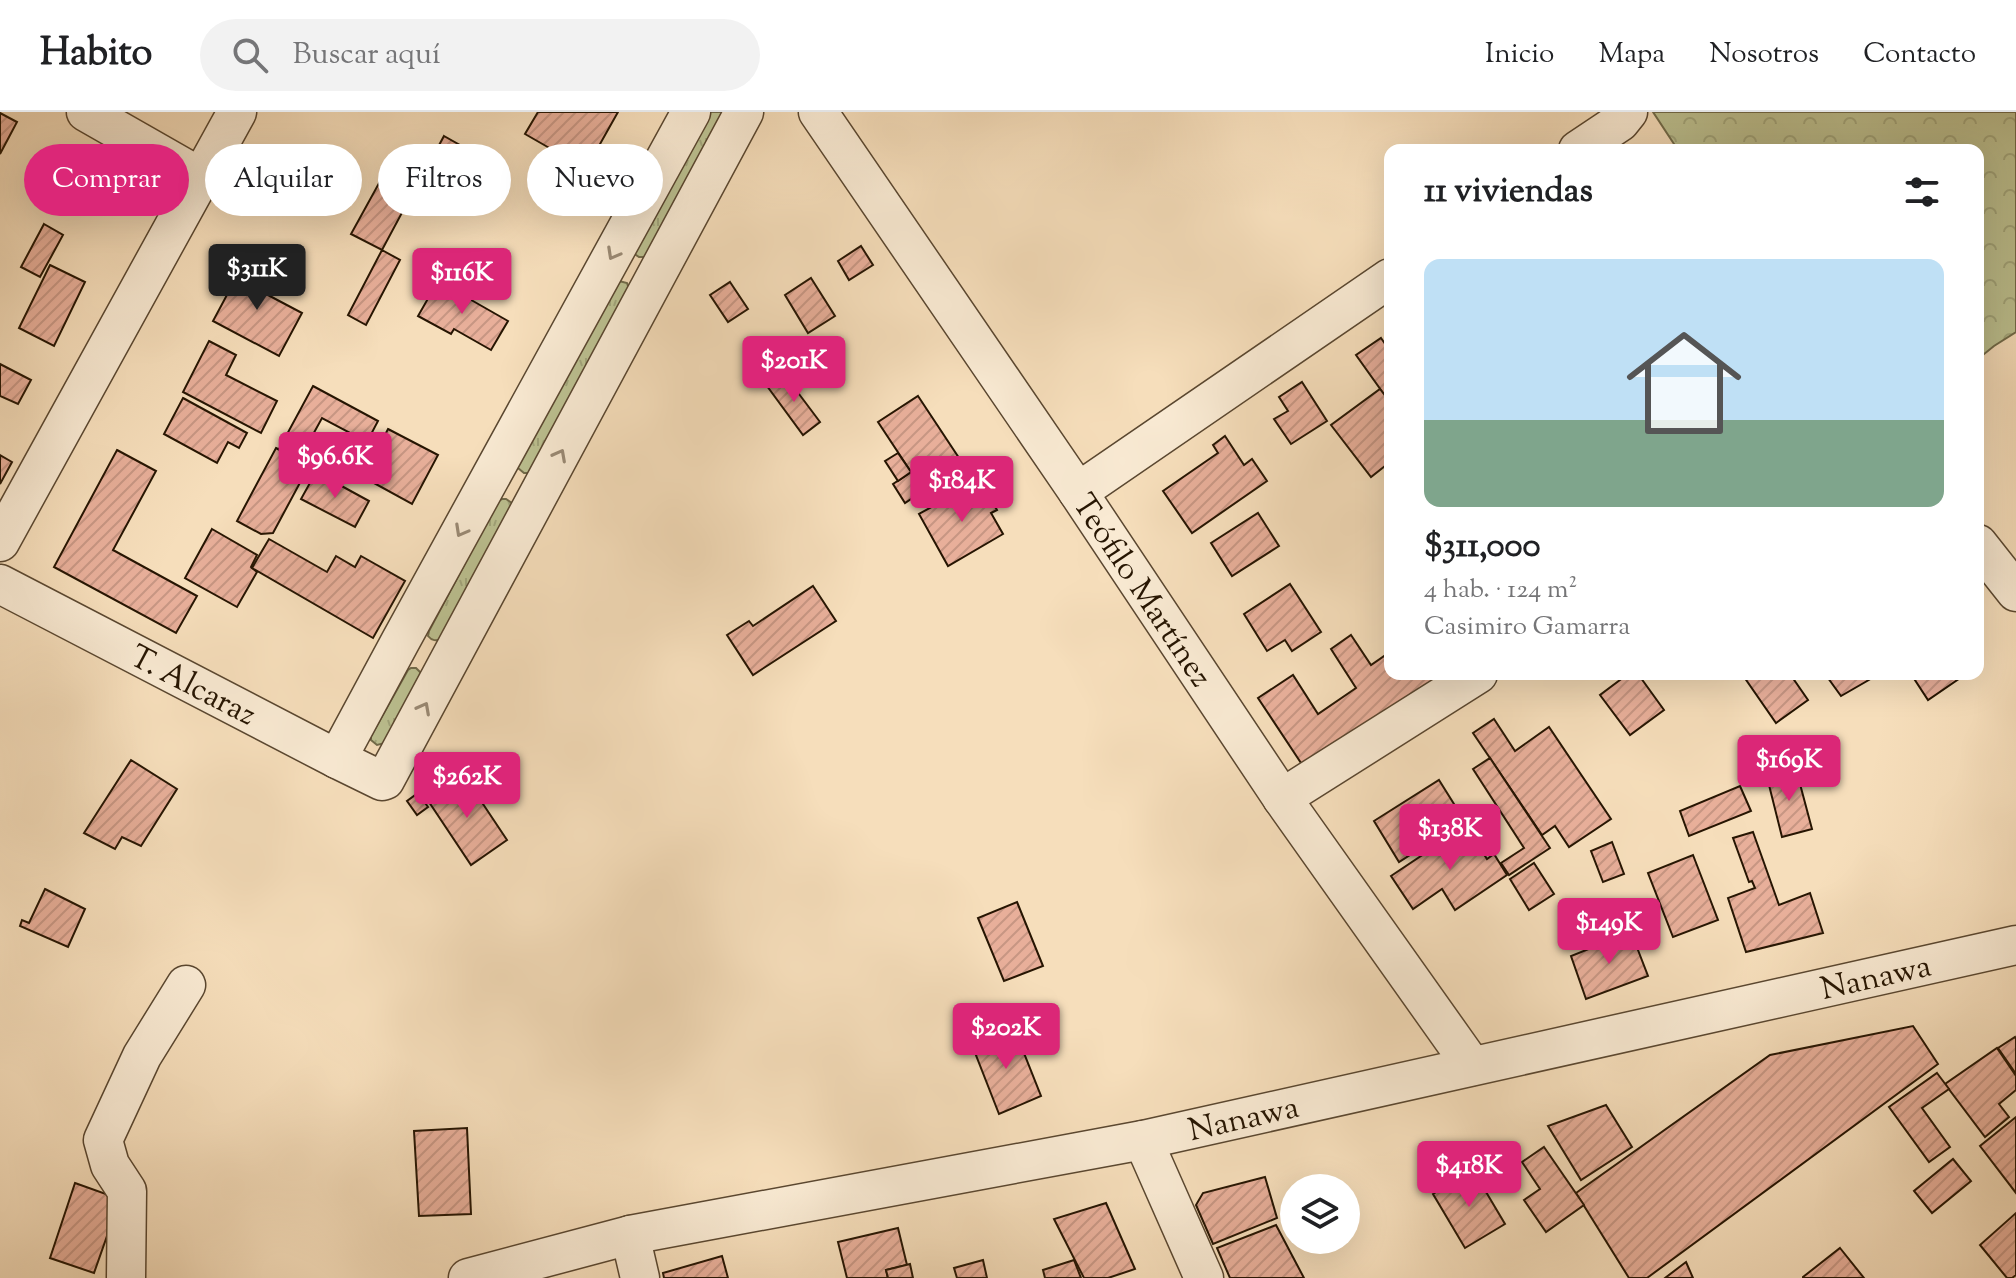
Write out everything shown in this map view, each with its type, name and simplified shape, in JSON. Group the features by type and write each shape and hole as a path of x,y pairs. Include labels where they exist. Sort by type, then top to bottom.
{"street":[{"path":"86,112 200,177"},
{"path":"0,542 237,112"},
{"path":"337,759 691,112"},
{"path":"400,642 445,668 744,112"},
{"name":"Teófilo Martínez","path":"818,112 1078,492 1282,798 1472,1066"},
{"path":"1587,144 1620,122 1628,112"},
{"path":"1078,492 1384,282"},
{"path":"492,474 536,500"},
{"path":"1984,552 2016,592"},
{"name":"T. Alcaraz","path":"0,584 382,781 388,777 445,668"},
{"path":"1282,798 1469,680"},
{"name":"Nanawa","path":"468,1278 630,1235 1143,1140 2016,945"},
{"path":"126,1278 127,1191 110,1165 103,1140 142,1056 186,985"},
{"path":"1143,1140 1204,1278"},
{"path":"630,1235 640,1278"}],"green space":[{"path":"706,112 723,112 645,257 639,257 633,253 652,216 663,216 663,195"},
{"path":"1653,112 2016,112 2016,332 1984,354 1984,144 1674,144"},
{"path":"619,281 627,283 629,289 529,473 524,473 518,465"},
{"path":"502,499 512,503 512,508 442,639 433,640 428,636 429,631 498,501"},
{"path":"411,668 421,673 385,743 377,745 371,736"}],"building":[{"path":"538,112 618,112 600,144 542,144 525,134"},
{"path":"0,113 17,122 0,154"},
{"path":"444,136 458,144 440,144"},
{"path":"378,185 378,216 400,216 382,250 351,234"},
{"path":"44,224 63,235 40,277 21,267"},
{"path":"861,246 873,265 849,280 838,261"},
{"path":"382,250 400,260 366,325 348,315"},
{"path":"244,263 274,279 266,294 302,313 279,356 213,321"},
{"path":"50,265 85,282 54,346 19,328"},
{"path":"811,278 835,316 808,333 785,295"},
{"path":"438,281 508,321 491,350 454,329 451,334 418,316"},
{"path":"730,282 748,309 728,322 710,295"},
{"path":"1381,338 1384,342 1384,394 1356,355"},
{"path":"209,341 236,355 226,375 277,401 261,433 183,392"},
{"path":"0,364 31,380 18,404 0,396"},
{"path":"784,374 820,422 803,435 767,386"},
{"path":"1302,382 1327,421 1291,444 1274,419 1288,411 1279,397"},
{"path":"313,386 378,421 367,442 322,418 299,460 279,449"},
{"path":"1380,389 1384,394 1384,467 1371,477 1331,425"},
{"path":"918,396 963,464 905,503 893,484 911,472 878,422"},
{"path":"183,398 247,433 239,448 228,442 217,463 164,434"},
{"path":"388,429 438,455 412,504 363,477"},
{"path":"1225,436 1244,465 1252,459 1267,481 1192,533 1163,491 1218,453 1213,445"},
{"path":"276,448 309,466 273,533 261,534 237,521"},
{"path":"117,450 156,471 113,550 197,596 176,633 54,567"},
{"path":"898,453 911,472 898,481 885,461"},
{"path":"0,455 12,462 0,484"},
{"path":"316,472 369,501 355,527 301,499"},
{"path":"971,485 975,494 985,489 997,510 991,513 1003,534 948,566 919,514"},
{"path":"1258,513 1279,546 1232,576 1211,543"},
{"path":"212,529 257,555 251,567 257,572 237,607 185,578"},
{"path":"269,539 327,572 336,556 355,567 361,556 405,581 373,638 252,568"},
{"path":"1290,584 1321,632 1292,651 1285,640 1267,651 1244,614"},
{"path":"813,586 836,621 753,675 727,635 749,621 753,626"},
{"path":"1351,635 1371,665 1384,656 1384,680 1432,680 1434,683 1305,769 1258,698 1293,675 1318,714 1356,688 1331,649"},
{"path":"1620,680 1642,680 1664,710 1630,735 1600,695"},
{"path":"1746,680 1794,680 1808,700 1776,723"},
{"path":"1829,680 1869,680 1841,696"},
{"path":"1915,680 1957,680 1928,700"},
{"path":"1494,719 1515,751 1549,727 1611,819 1569,847 1555,826 1542,835 1473,733"},
{"path":"1490,758 1550,848 1509,875 1501,863 1524,848 1473,769"},
{"path":"131,760 177,789 141,846 122,837 115,849 84,833"},
{"path":"1796,769 1812,829 1782,837 1767,777"},
{"path":"463,774 507,840 471,865 427,799"},
{"path":"1439,780 1464,820 1399,862 1374,821"},
{"path":"1740,786 1751,811 1689,836 1680,811"},
{"path":"418,793 428,807 417,815 407,801"},
{"path":"1466,826 1487,859 1494,854 1507,875 1455,910 1442,889 1413,909 1391,876"},
{"path":"1753,832 1779,905 1810,893 1823,933 1746,952 1728,898 1755,888 1752,881 1749,882 1733,838"},
{"path":"1612,842 1624,874 1603,882 1591,851"},
{"path":"1693,855 1718,920 1673,937 1648,873"},
{"path":"1534,863 1554,894 1529,910 1510,879"},
{"path":"45,889 85,909 68,947 20,926 22,920 29,923"},
{"path":"1017,902 1043,966 1004,981 978,918"},
{"path":"1631,932 1648,976 1586,999 1571,956"},
{"path":"1913,1026 1938,1064 1647,1278 1629,1278 1576,1193 1770,1055"},
{"path":"1014,1028 1041,1096 999,1114 972,1045"},
{"path":"2016,1039 2016,1074 1998,1048"},
{"path":"1997,1048 2016,1076 2016,1090 1999,1104 2009,1117 1985,1137 1945,1084"},
{"path":"1937,1073 1949,1089 1922,1108 1950,1147 1929,1162 1889,1107"},
{"path":"1606,1105 1632,1147 1581,1180 1548,1126"},
{"path":"2016,1117 2016,1193 1980,1146"},
{"path":"467,1128 471,1214 419,1216 414,1131"},
{"path":"1544,1147 1584,1205 1546,1232 1524,1200 1540,1189 1522,1162"},
{"path":"1953,1159 1971,1181 1932,1213 1914,1191"},
{"path":"1473,1170 1505,1224 1465,1248 1433,1194"},
{"path":"1265,1177 1277,1218 1213,1244 1196,1205 1203,1193"},
{"path":"75,1183 120,1199 94,1273 50,1258"},
{"path":"1106,1203 1135,1269 1108,1278 1084,1278 1054,1219"},
{"path":"2016,1213 2016,1275 2007,1278 1980,1245"},
{"path":"1276,1225 1280,1233 1280,1254 1291,1254 1304,1278 1230,1278 1217,1248"},
{"path":"898,1228 907,1265 886,1270 888,1278 847,1278 838,1242"},
{"path":"1840,1248 1864,1278 1803,1278 1803,1277"},
{"path":"722,1256 728,1278 664,1278 663,1273"},
{"path":"983,1260 987,1278 957,1278 954,1268"},
{"path":"1074,1260 1081,1278 1045,1278 1043,1270"},
{"path":"1686,1262 1693,1278 1665,1278"},
{"path":"910,1264 913,1278 888,1278 886,1270"}]}
